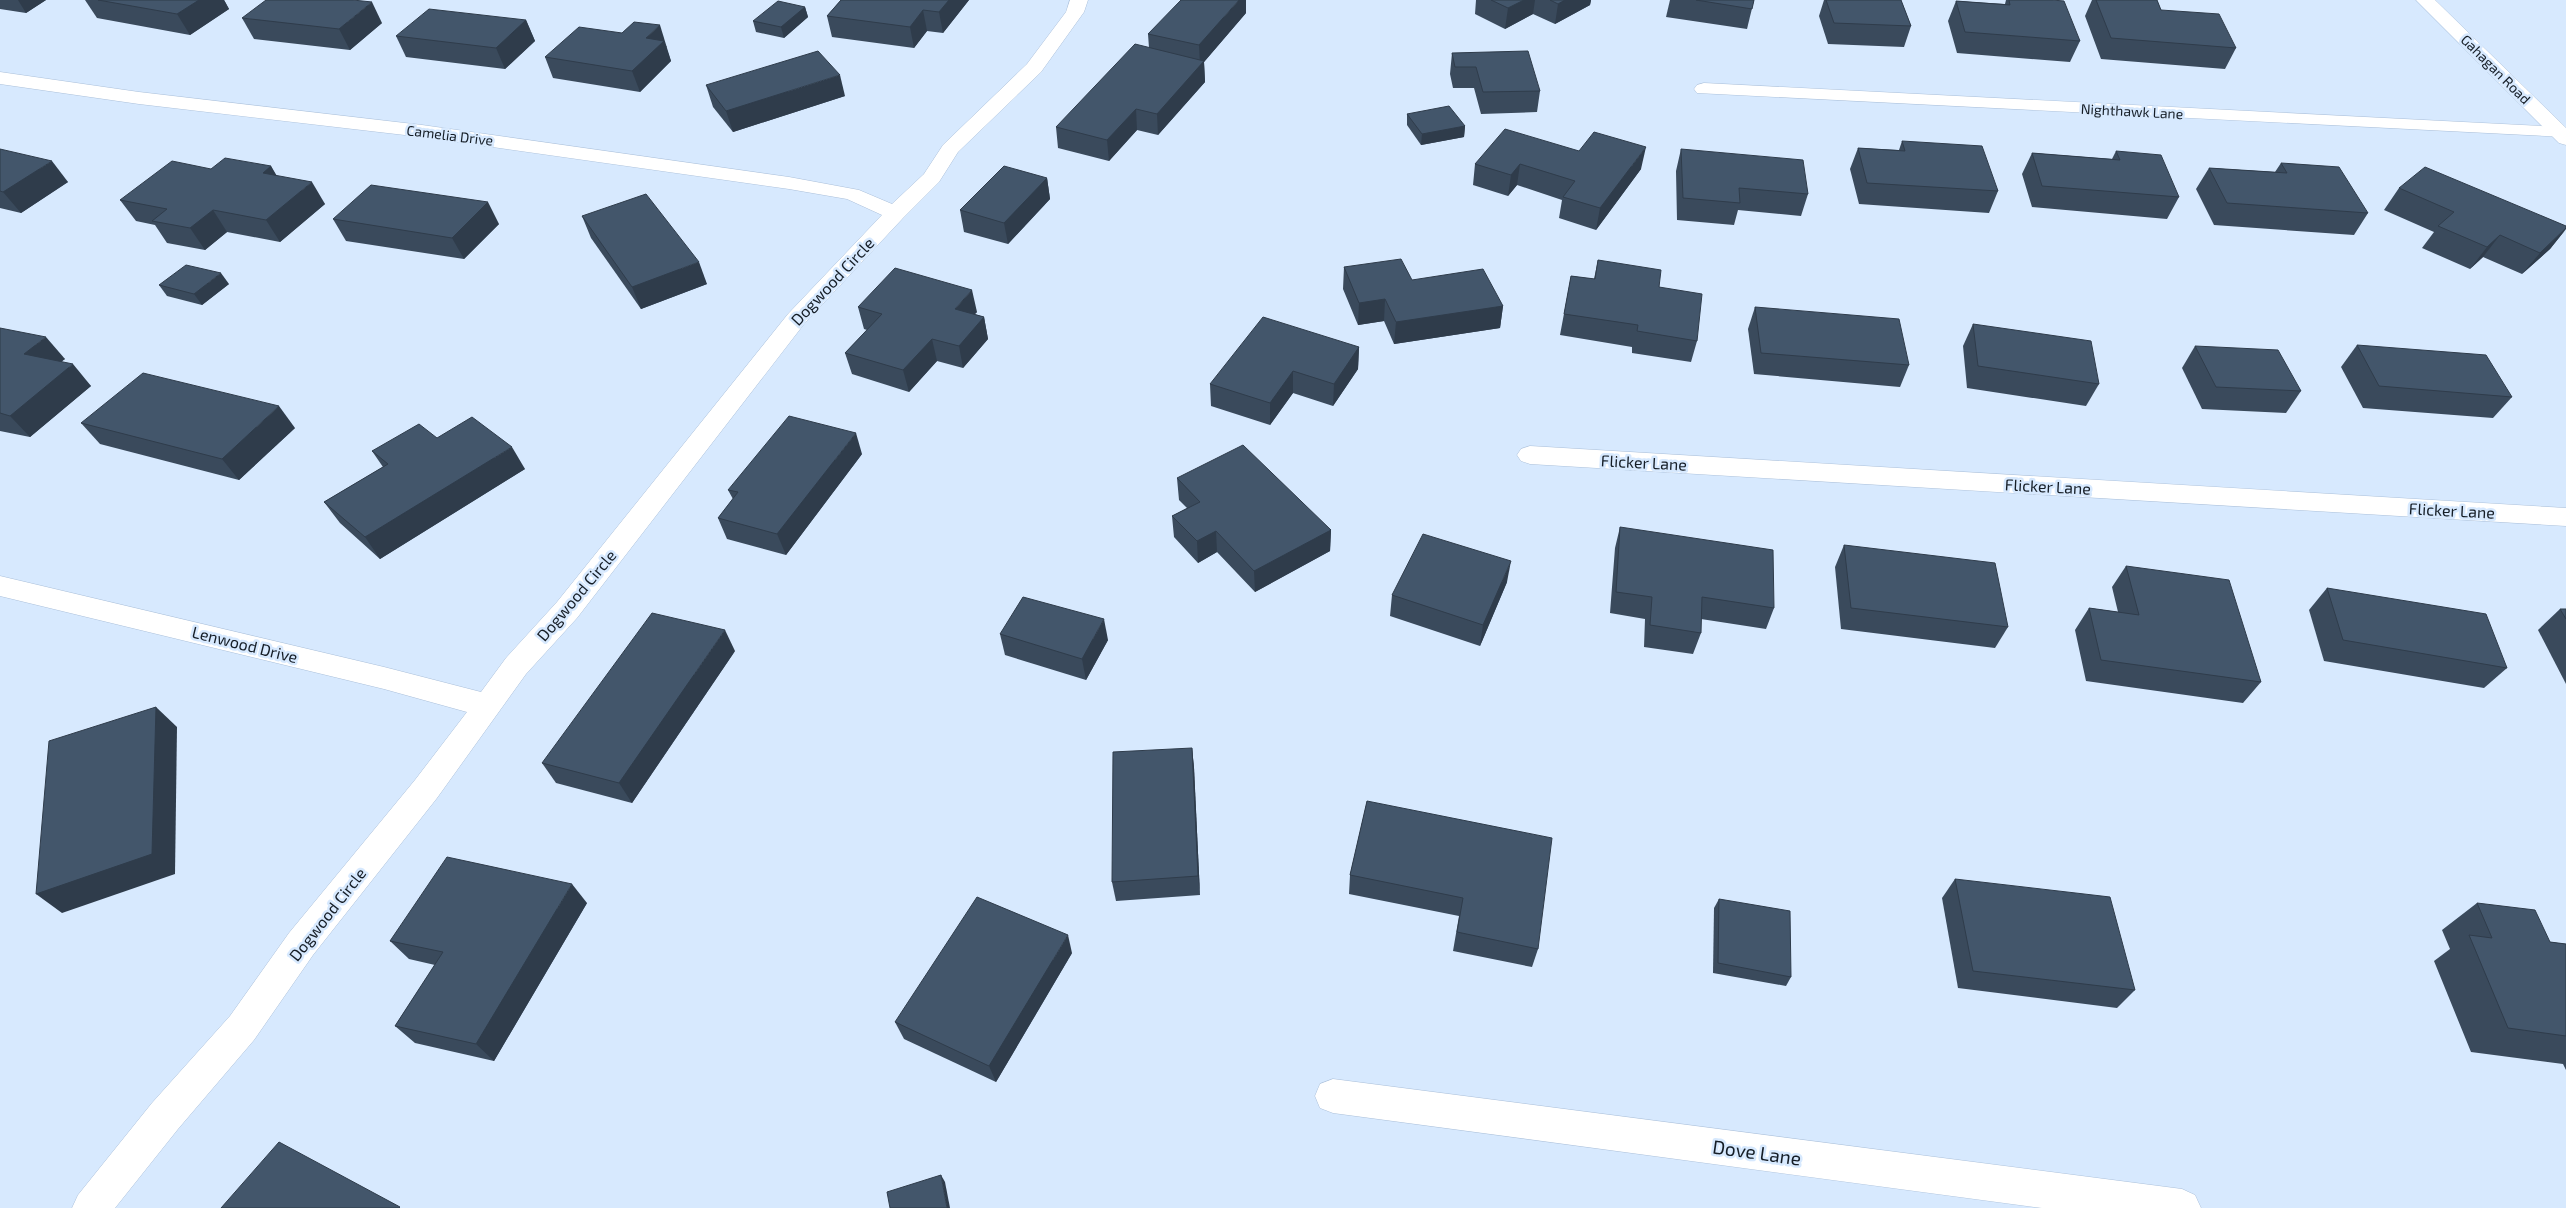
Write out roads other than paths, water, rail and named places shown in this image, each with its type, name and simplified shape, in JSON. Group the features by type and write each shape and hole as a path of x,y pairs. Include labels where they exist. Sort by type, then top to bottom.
{"street":[{"name":"Dogwood Circle","path":"92,1208 165,1116 242,1028 301,944 426,789 516,666 567,610 796,319 895,213 932,178 950,149 1034,68 1075,12 1079,0"},
{"name":"Gahagan Road","path":"2425,0 2563,136"},
{"name":"Camelia Drive","path":"0,78 149,99 422,130 789,182 852,194 895,213"},
{"name":"Nighthawk Lane","path":"1704,89 2563,136"},
{"name":"Flicker Lane","path":"1530,455 2566,517"},
{"name":"Lenwood Drive","path":"0,586 374,676 488,706"},
{"name":"Dove Lane","path":"1333,1096 2182,1208"}]}
